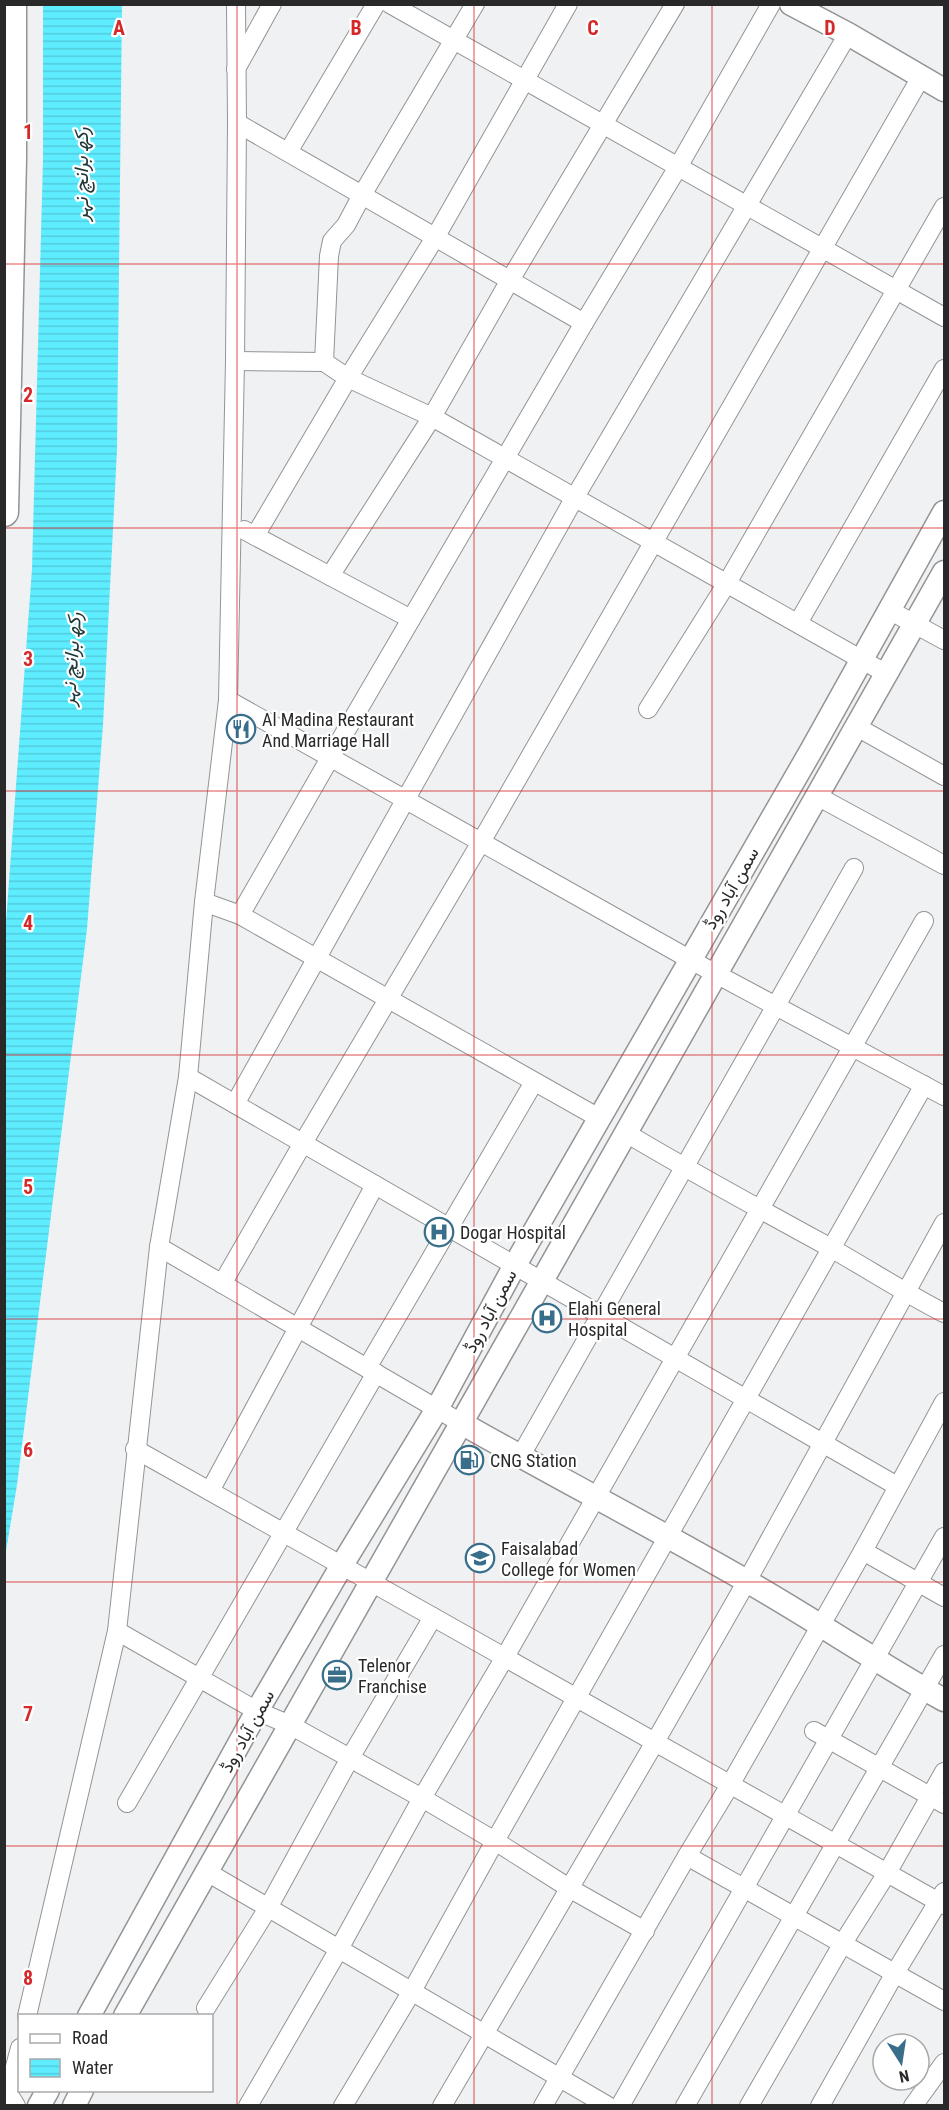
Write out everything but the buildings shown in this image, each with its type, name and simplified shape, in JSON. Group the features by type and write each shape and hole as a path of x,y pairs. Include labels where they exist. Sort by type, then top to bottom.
{"main road":[{"path":"4,512 12,159 12,4"}],"street":[{"path":"27,2014 117,1631 135,1449 159,1247 188,1077 204,902 228,700 235,361 236,4"},
{"path":"235,70 272,4"},
{"path":"288,152 376,4"},
{"path":"390,4 945,317"},
{"path":"324,362 329,256 332,242 346,225 475,4"},
{"path":"255,536 348,378 436,236 568,4"},
{"path":"330,576 432,417 510,280 675,4"},
{"path":"240,915 771,4"},
{"path":"791,4 945,90"},
{"path":"235,1104 575,497 848,34"},
{"path":"222,1284 481,842 921,77"},
{"path":"237,123 584,323"},
{"path":"648,709 727,583 945,207"},
{"path":"235,361 324,362 348,378 432,417 506,458 887,674"},
{"path":"798,623 938,396 945,369"},
{"name":"سمن آباد روڈ","path":"90,2014 258,1711 342,1565 437,1409 515,1265 945,512"},
{"path":"232,524 411,619"},
{"name":"سمن آباد روڈ","path":"126,2014 945,572"},
{"path":"889,610 945,640"},
{"path":"228,700 716,974 945,1096"},
{"path":"856,727 945,776"},
{"path":"817,796 945,865"},
{"path":"520,1456 854,868"},
{"path":"204,902 240,915 599,1118"},
{"path":"248,2106 924,921"},
{"path":"188,1077 897,1486"},
{"path":"127,1803 283,1532 450,1228 534,1082"},
{"path":"343,2106 412,1991 924,1085"},
{"path":"626,1133 945,1313"},
{"path":"210,1491 375,1185"},
{"path":"442,2106 747,1581 945,1222"},
{"path":"159,1247 463,1424 822,1624 874,1660 945,1700"},
{"path":"543,2106 822,1624 945,1402"},
{"path":"135,1449 887,1873 943,1900 895,1973 820,2106"},
{"path":"620,2106 785,1815 822,1735 874,1660 945,1536"},
{"path":"863,1551 945,1597"},
{"path":"206,2008 268,1908 350,1758 433,1617"},
{"path":"117,1631 258,1711 290,1725 422,1798 569,1888 645,1931"},
{"path":"685,2106 945,1654"},
{"path":"822,1735 937,1800"},
{"path":"750,2106 843,1944 887,1873 937,1800 945,1772"},
{"path":"687,1856 945,2001"},
{"path":"207,1872 608,2106"},
{"path":"16,2106 8,2093 18,2056"},
{"path":"913,2106 945,2063"},
{"path":"39,2106 47,2092"},
{"path":"74,2106 81,2092"}],"water":[{"name":"رکھ برانچ نہر","path":"43,5 122,5 117,450 103,725 87,929 17,1485 5,1557 4,949 32,569 43,159"}],"place":[{"name":"Al Madina Restaurant And Marriage Hall","path":"241,729"},
{"name":"Dogar Hospital","path":"439,1232"},
{"name":"Elahi General Hospital","path":"547,1318"},
{"name":"CNG Station","path":"469,1460"},
{"name":"Faisalabad College for Women","path":"480,1558"},
{"name":"Telenor Franchise","path":"337,1675"}]}
